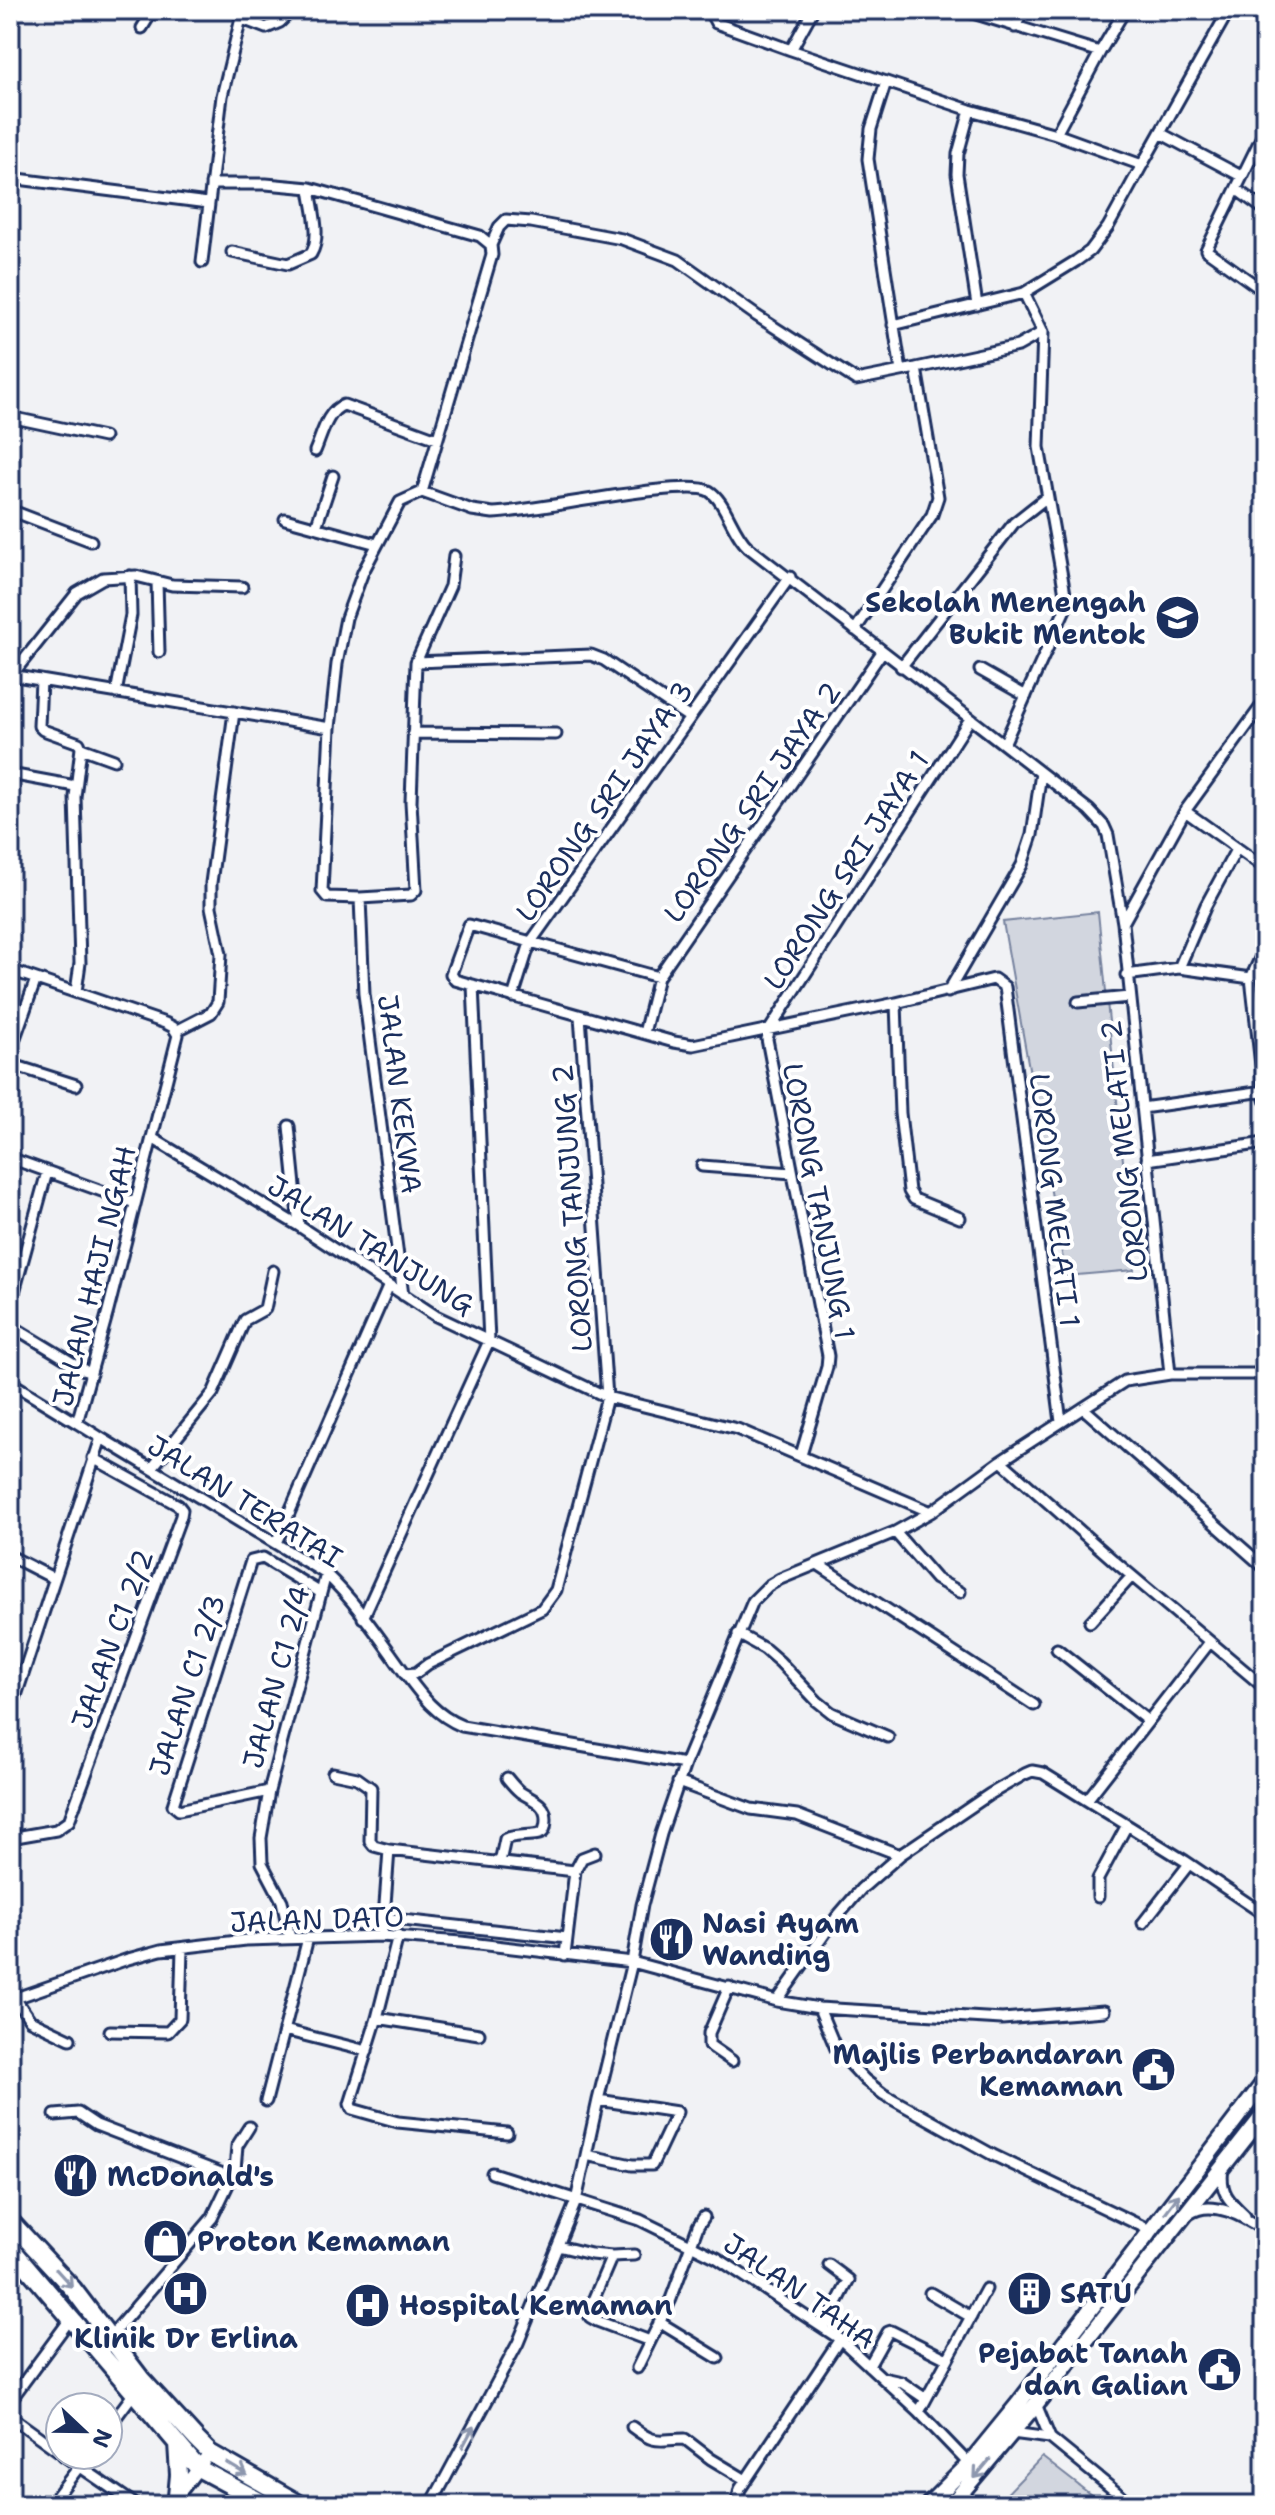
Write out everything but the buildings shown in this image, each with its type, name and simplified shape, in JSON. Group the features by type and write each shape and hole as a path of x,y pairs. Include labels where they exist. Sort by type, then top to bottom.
{"highway":[{"path":"10,2221 73,2289 167,2409 210,2453 301,2505"},
{"path":"10,2247 198,2468 267,2505"},
{"path":"174,2501 179,2475 177,2443"}],"main road":[{"path":"928,2505 969,2464 1018,2404 1265,2081"},
{"path":"951,2505 1036,2404 1265,2113"}],"street":[{"path":"142,28 153,10"},
{"path":"202,262 222,96 242,14 266,28 280,22 292,10"},
{"path":"700,10 710,13 716,23 791,50 970,110 1056,134 1142,165"},
{"path":"791,50 813,10"},
{"path":"963,10 1100,52"},
{"path":"1015,27 1024,10"},
{"path":"1056,134 1125,10"},
{"path":"893,325 1024,293 1090,251 1108,227 1229,10"},
{"path":"886,82 867,151 901,371"},
{"path":"970,110 958,154 957,174 977,305"},
{"path":"1265,130 1206,250 1265,292"},
{"path":"1160,133 1241,176"},
{"path":"10,178 208,203"},
{"path":"211,184 277,184 310,188 493,242"},
{"path":"232,252 288,264 311,254 316,232 310,188"},
{"path":"1236,189 1265,210"},
{"path":"454,556 450,586 416,662 411,821 416,890 411,895 360,898 325,896 322,891 330,728 346,618 363,572 403,499 422,492 492,255 493,242 499,227 506,220 622,239 678,260 856,380 1018,346 1043,332"},
{"path":"1004,744 1067,605 1039,447 1043,332 1024,293"},
{"path":"855,630 937,506 938,483 916,368"},
{"path":"315,451 330,415 344,405 437,439"},
{"path":"10,417 104,437"},
{"path":"316,527 333,476"},
{"name":"LORONG MELATI 2","path":"422,492 472,510 493,513 700,487 717,499 742,542 1089,810 1104,826 1123,923 1126,975 1170,1374"},
{"path":"901,667 1014,523 1047,497"},
{"path":"10,510 91,541"},
{"path":"285,519 377,544"},
{"path":"242,587 172,585 130,576 103,578 77,593 11,675 330,728"},
{"path":"116,693 131,615 130,576"},
{"name":"LORONG SRI JAYA 3","path":"658,977 530,943 790,577"},
{"path":"157,582 159,652"},
{"name":"LORONG SRI JAYA 2","path":"658,977 882,652"},
{"path":"416,662 591,655 604,660 690,718"},
{"path":"980,670 1026,696"},
{"path":"41,680 39,726 79,743 81,748 75,786 77,983"},
{"path":"1123,923 1185,811 1265,701"},
{"path":"10,970 36,979 77,983 176,1031 214,1010 218,1002 221,954 211,907 211,883 234,712"},
{"name":"LORONG SRI JAYA 1","path":"767,1047 770,1029 970,719"},
{"path":"413,733 556,734"},
{"path":"81,748 114,760"},
{"path":"513,997 530,943 469,925 451,974 455,980 513,997 580,1016 683,1044 701,1045 948,992 1022,865 1032,835 1041,773"},
{"path":"10,774 75,786"},
{"path":"1185,811 1265,868"},
{"path":"1179,968 1206,905 1237,848"},
{"name":"JALAN KEKWA","path":"360,898 364,994 403,1295"},
{"path":"1265,948 1251,978 1265,1100"},
{"path":"1126,975 1179,968 1251,978"},
{"path":"644,1033 658,977"},
{"path":"10,1052 36,979"},
{"name":"LORONG MELATI 1","path":"948,992 994,979 1003,984 1061,1422"},
{"path":"363,1618 489,1341 473,985"},
{"path":"1078,1002 1129,997"},
{"path":"896,1003 900,1113 909,1191 914,1199 960,1218"},
{"name":"LORONG TANJUNG 2","path":"405,1674 416,1673 428,1664 542,1609 556,1590 607,1397 580,1016"},
{"path":"10,1018 21,1022"},
{"name":"JALAN HAJI NGAH","path":"10,1714 101,1438 77,1423 178,1042 176,1031"},
{"name":"LORONG TANJUNG 1","path":"767,1047 828,1356 801,1455"},
{"path":"10,1064 76,1085"},
{"path":"1142,1108 1264,1091"},
{"path":"289,1126 299,1226"},
{"name":"JALAN TANJUNG","path":"152,1138 299,1226 436,1316 607,1397 718,1423 801,1455 931,1512"},
{"path":"1147,1160 1265,1143"},
{"path":"10,1158 135,1203"},
{"path":"702,1166 792,1173"},
{"path":"10,1307 47,1172"},
{"path":"10,1253 23,1258"},
{"path":"152,1468 213,1393 245,1320 265,1309 273,1271"},
{"path":"276,1543 389,1285"},
{"path":"10,1325 91,1374"},
{"path":"431,2505 518,2343 576,2201 649,1878 678,1782 738,1634 759,1593 780,1579 895,1532 931,1512 1001,1461 1125,1381 1170,1374 1265,1374"},
{"path":"10,1382 77,1423"},
{"path":"1083,1408 1265,1568"},
{"name":"JALAN TERATAI","path":"101,1438 326,1574 350,1599 435,1711 462,1726 685,1764"},
{"name":"JALAN C1 2/2","path":"10,1838 56,1830 69,1821 181,1516 182,1510 178,1505 93,1458"},
{"path":"1001,1461 1265,1688"},
{"path":"895,1532 936,1579 960,1592"},
{"path":"10,1556 53,1578"},
{"name":"JALAN C1 2/3","path":"269,1791 179,1810 173,1805 251,1561 263,1558 321,1593"},
{"path":"819,1565 1034,1705"},
{"name":"JALAN C1 2/4","path":"290,1938 282,1901 262,1863 261,1838 269,1791 326,1574"},
{"path":"1090,1622 1132,1576"},
{"path":"738,1634 773,1655 832,1713 888,1737"},
{"path":"1087,1800 1210,1642"},
{"path":"1057,1649 1148,1721"},
{"path":"777,2001 847,1904 900,1855 990,1794 1032,1771 1043,1773 1087,1800 1265,1915"},
{"path":"333,1773 357,1778 371,1788 370,1841 374,1846 575,1871"},
{"path":"500,1862 503,1843 508,1836 540,1834 546,1823 541,1805 519,1792 507,1778"},
{"path":"678,1782 751,1809 797,1815 900,1855"},
{"path":"1098,1897 1098,1879 1127,1825"},
{"path":"381,1936 389,1850"},
{"path":"565,1955 575,1871 582,1858 595,1853"},
{"path":"1143,1923 1189,1864"},
{"path":"384,1918 567,1938"},
{"path":"398,1936 350,2104 355,2111 398,2122 507,2133"},
{"name":"JALAN DATO","path":"13,1999 128,1959 182,1948 290,1938 398,1936 632,1962 777,2001 819,2008 1002,2019 1104,2011"},
{"path":"266,2101 308,1938"},
{"path":"110,2031 168,2032 175,2027 180,2019 182,1948"},
{"path":"729,1987 709,2033 709,2045 732,2061"},
{"path":"13,1999 30,2020 70,2039"},
{"path":"819,2008 836,2049 883,2094 993,2155 1152,2231"},
{"path":"377,2018 479,2034"},
{"path":"284,2030 367,2051"},
{"path":"586,2155 632,2165 652,2165 677,2112 598,2100"},
{"path":"55,2115 78,2113 96,2125 231,2177"},
{"path":"109,2338 208,2223 235,2170 237,2146 249,2127"},
{"path":"1225,2163 1222,2178 1224,2193 1265,2231"},
{"name":"JALAN TAHA","path":"492,2173 640,2220 717,2258 840,2339 919,2412 969,2464"},
{"path":"1180,2221 1203,2207 1222,2210 1251,2221"},
{"path":"637,2368 704,2217"},
{"path":"558,2246 591,2254 634,2255"},
{"path":"612,2256 589,2315 650,2341"},
{"path":"824,2328 849,2280 829,2265"},
{"path":"919,2412 986,2289"},
{"path":"930,2293 971,2317"},
{"path":"10,2401 71,2318"},
{"path":"659,2322 718,2358"},
{"path":"869,2366 891,2331 947,2359"},
{"path":"735,2504 740,2489 840,2339"},
{"path":"882,2378 901,2382 926,2399"},
{"path":"124,2406 134,2393"},
{"path":"1036,2404 1050,2438 1132,2505"},
{"path":"10,2416 44,2441"},
{"path":"632,2427 644,2436 661,2442 685,2439 746,2480"},
{"path":"1012,2433 1050,2438"},
{"path":"174,2501 210,2453"},
{"path":"50,2505 75,2471"},
{"path":"86,2471 136,2505"}],"shaded area":[{"path":"1098,912 1134,1270 1066,1276 1003,922"},
{"path":"1042,2457 1104,2505 996,2505"}],"place":[{"name":"Sekolah Menengah Bukit Mentok","path":"1177,618"},
{"name":"Nasi Ayam Wanding","path":"671,1939"},
{"name":"Majlis Perbandaran Kemaman","path":"1154,2070"},
{"name":"McDonald's","path":"76,2176"},
{"name":"Proton Kemaman","path":"166,2241"},
{"name":"Klinik Dr Erlina","path":"186,2293"},
{"name":"SATU","path":"1029,2293"},
{"name":"Hospital Kemaman","path":"368,2305"},
{"name":"Pejabat Tanah dan Galian","path":"1219,2369"}]}
